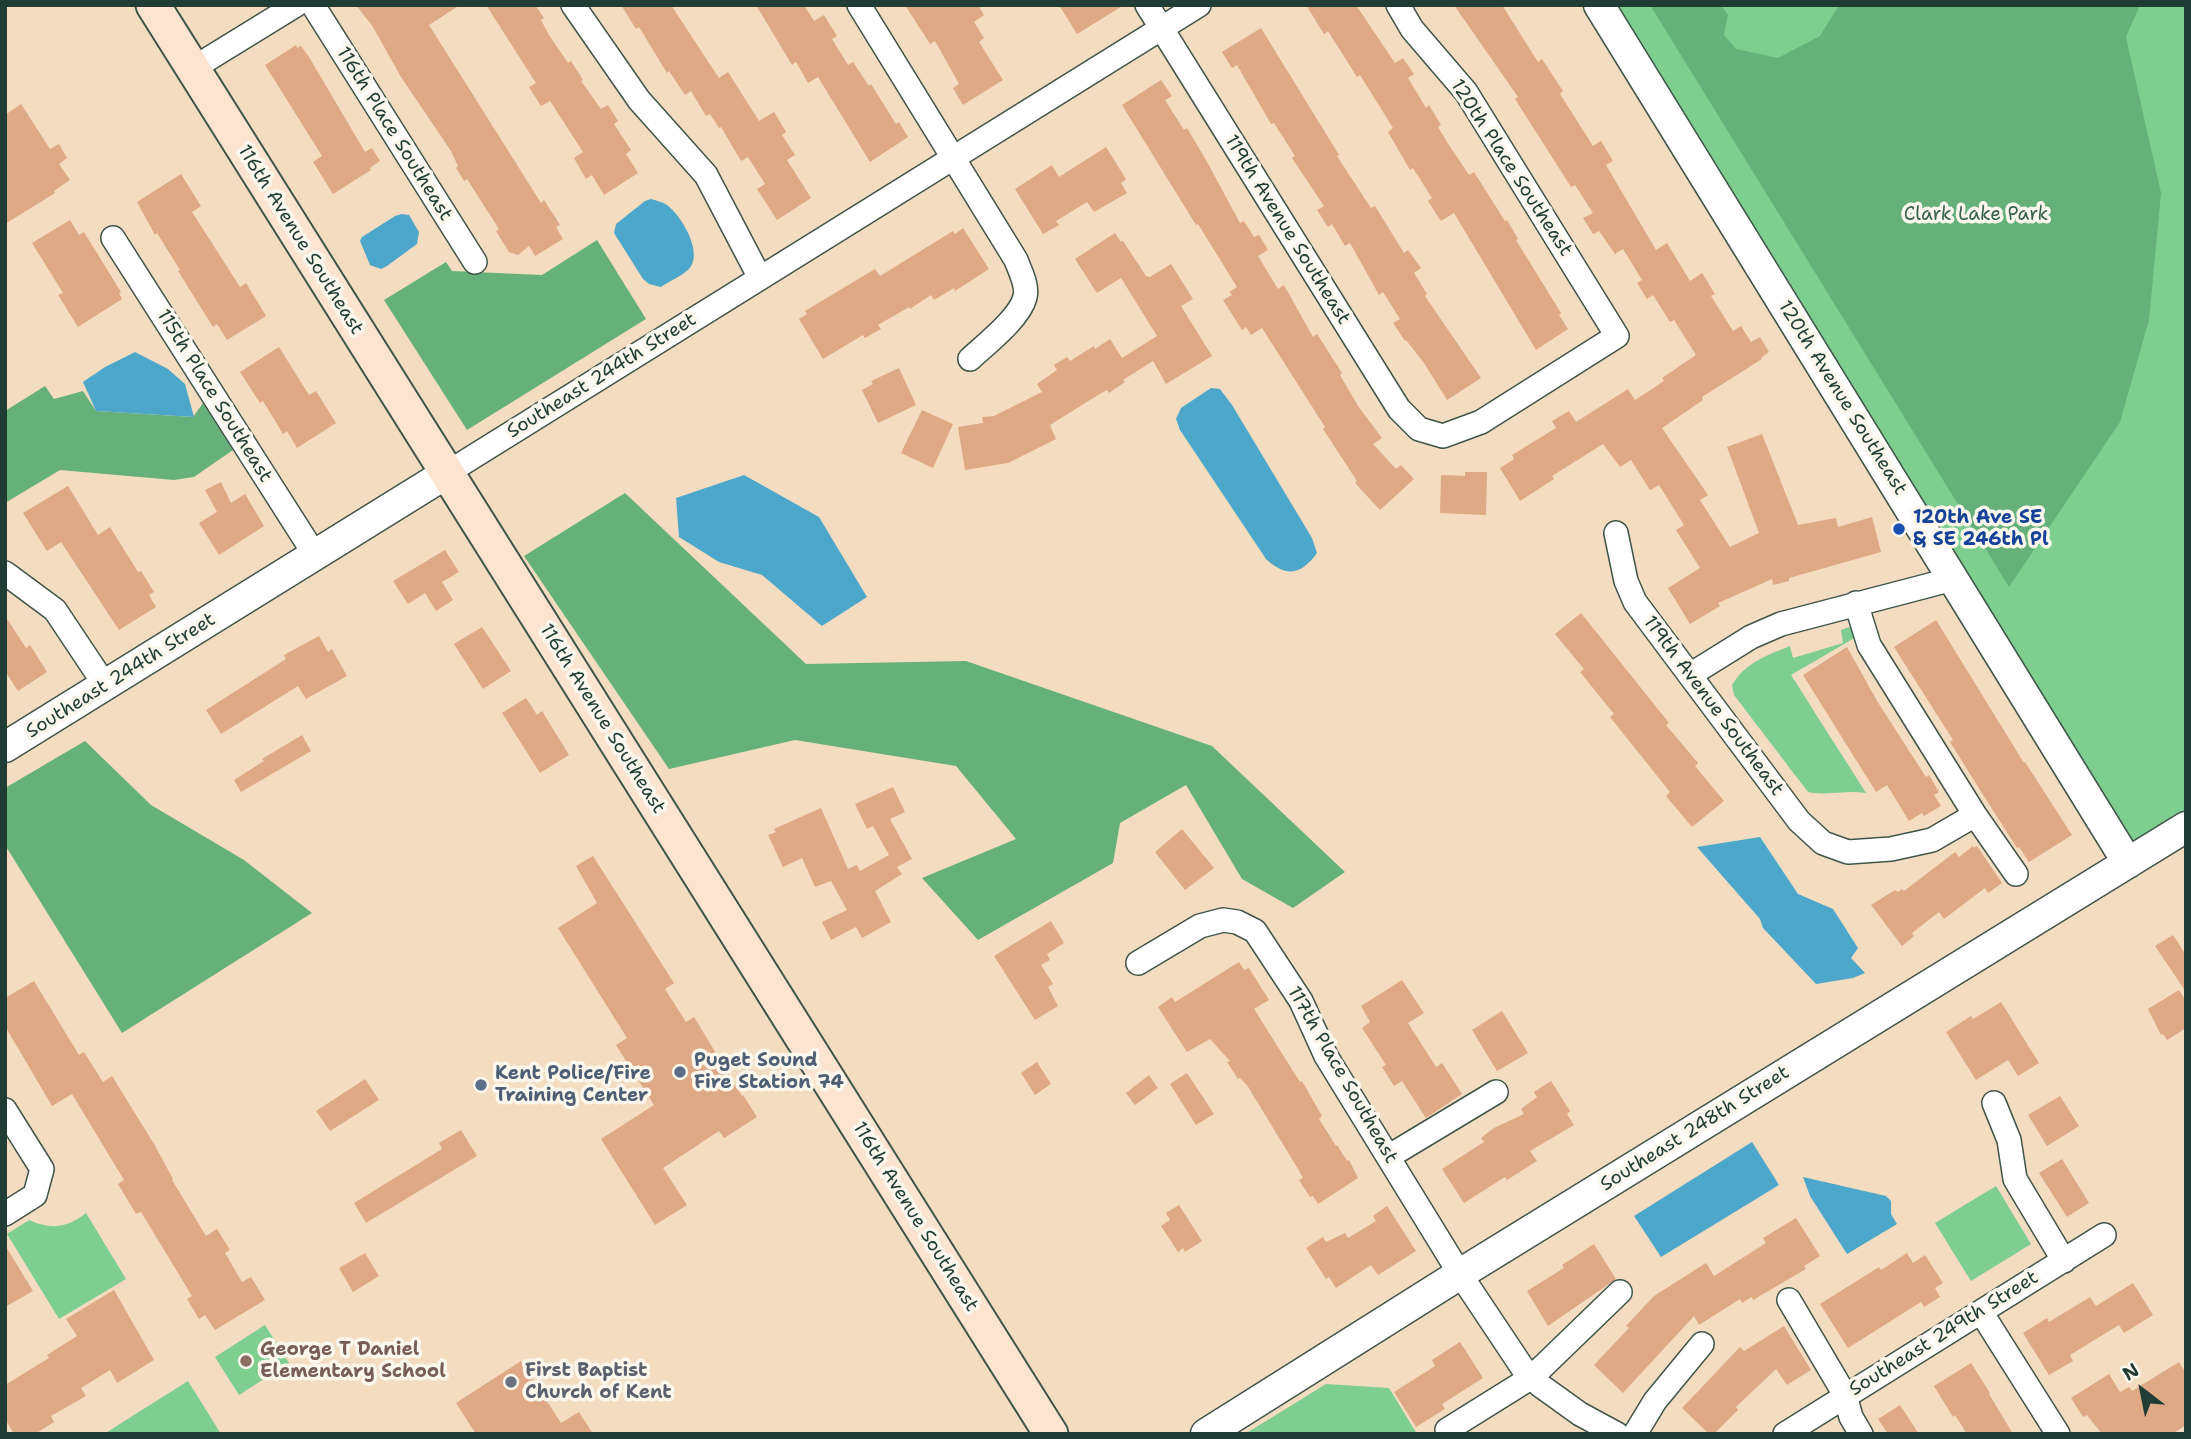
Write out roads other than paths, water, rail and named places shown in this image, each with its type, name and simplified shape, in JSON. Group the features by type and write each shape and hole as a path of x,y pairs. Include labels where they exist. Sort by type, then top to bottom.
{"main road":[{"name":"116th Avenue Southeast","path":"153,5 1051,1434"}],"street":[{"path":"192,69 296,5"},
{"name":"116th Place Southeast","path":"313,5 475,262"},
{"path":"573,5 639,100 706,175 760,278"},
{"path":"859,5 1016,260 1024,281 1025,297 1014,318 970,359"},
{"name":"119th Avenue Southeast","path":"1147,5 1399,409 1419,429 1443,436"},
{"name":"Southeast 244th Street","path":"5,747 1199,5"},
{"name":"120th Place Southeast","path":"1398,5 1412,29 1466,92 1617,336 1481,422 1443,436"},
{"name":"120th Avenue Southeast","path":"1600,5 2128,863"},
{"name":"115th Place Southeast","path":"113,238 315,555"},
{"name":"119th Avenue Southeast","path":"1616,533 1626,582 1635,601 1799,821 1823,842 1848,852 1892,849 1932,840 1975,815"},
{"path":"5,573 55,610 105,685"},
{"path":"1690,676 1751,637 1782,624 1953,579"},
{"path":"1856,603 1869,645 1975,815 2016,874"},
{"name":"Southeast 248th Street","path":"1206,1434 1460,1274 2186,827"},
{"name":"117th Place Southeast","path":"1138,963 1200,926 1223,920 1237,922 1255,931 1301,1001 1326,1056 1460,1274 1522,1367 1541,1386 1580,1414 1617,1434"},
{"path":"1388,1157 1496,1092"},
{"path":"1994,1103 2009,1140 2015,1179 2064,1261"},
{"path":"5,1110 42,1169 41,1181 35,1195 5,1214"},
{"name":"Southeast 249th Street","path":"1785,1434 2104,1236"},
{"path":"1447,1430 1532,1377 1620,1292"},
{"path":"1789,1300 1845,1395 1851,1417 1861,1434"},
{"path":"1981,1312 2059,1434"},
{"path":"1635,1434 1655,1401 1702,1344"}],"water":[{"path":"651,199 662,202 673,210 689,235 694,254 689,269 661,287 649,284 643,279 614,233 616,224"},
{"path":"402,214 409,215 419,232 417,244 381,269 370,265 360,241 362,237"},
{"path":"135,352 168,369 185,384 194,417 96,411 83,382"},
{"path":"1211,388 1220,389 1232,405 1312,538 1317,553 1299,570 1280,569 1266,559 1180,430 1176,419 1181,408"},
{"path":"744,475 819,517 867,597 822,626 762,575 719,562 679,537 676,498"},
{"path":"1760,837 1798,894 1833,909 1858,948 1851,958 1865,973 1853,978 1816,984 1763,928 1760,919 1697,847"},
{"path":"1752,1142 1779,1185 1661,1257 1634,1216"},
{"path":"1803,1177 1886,1196 1891,1201 1891,1214 1897,1224 1847,1254 1810,1196"}],"place":[{"name":"120th Ave SE & SE 246th Pl","path":"1899,529"},
{"name":"Puget Sound Fire Station 74","path":"680,1072"},
{"name":"Kent Police/Fire Training Center","path":"481,1085"},
{"name":"George T Daniel Elementary School","path":"246,1361"},
{"name":"First Baptist Church of Kent","path":"511,1382"}],"park label":[{"name":"Clark Lake Park","path":"1976,215"}]}
